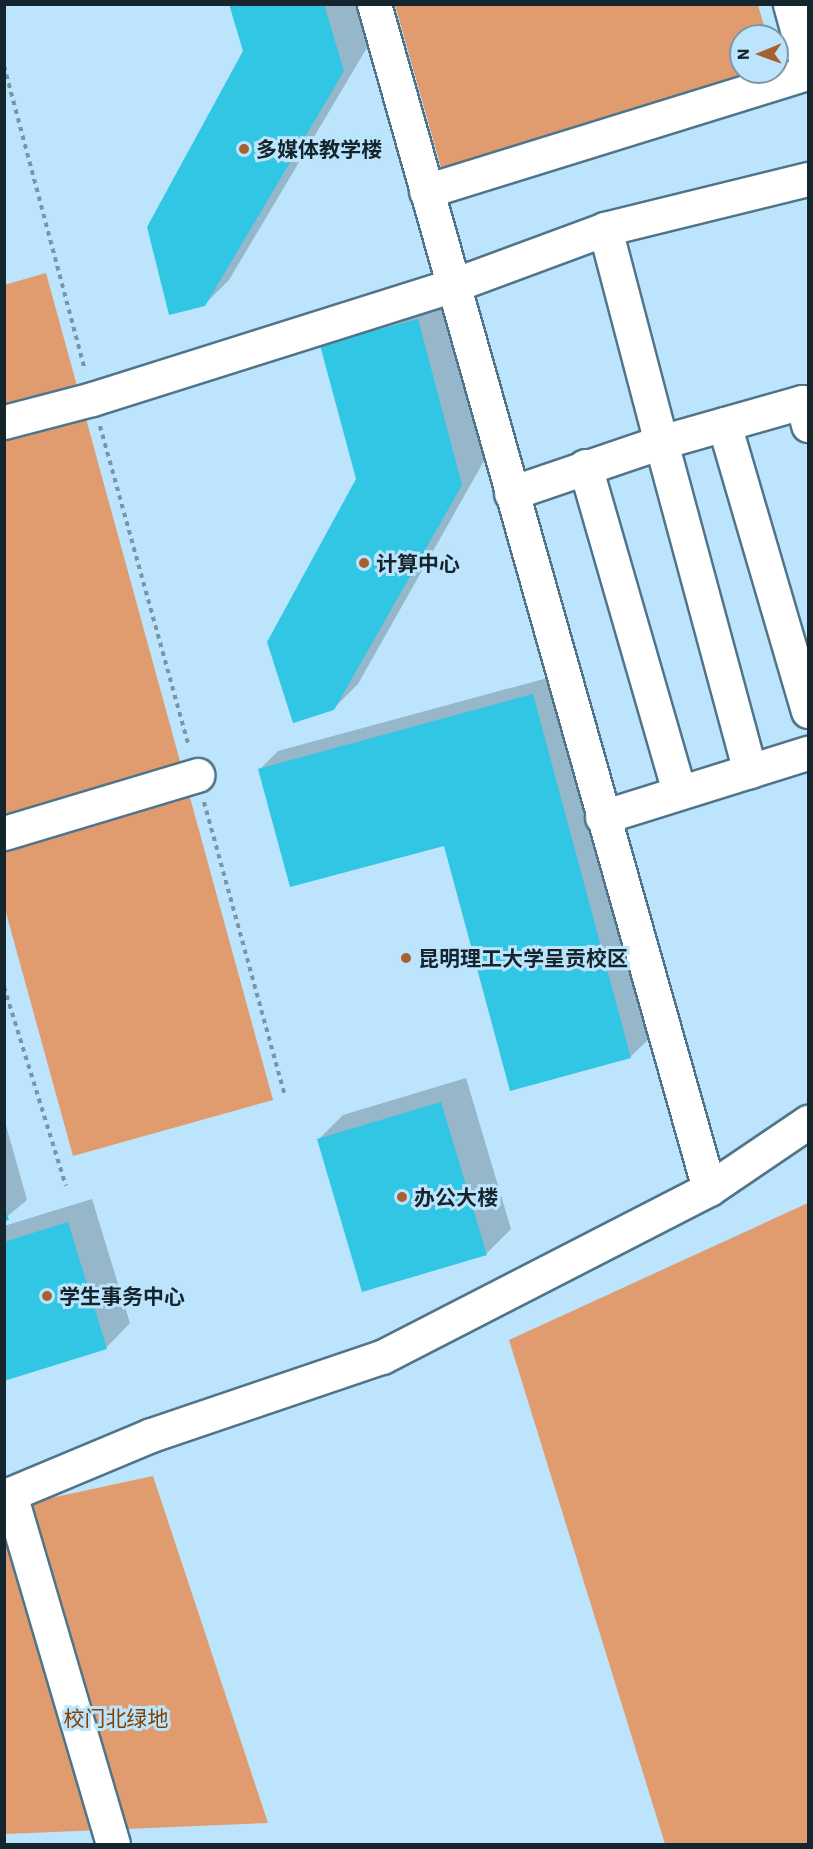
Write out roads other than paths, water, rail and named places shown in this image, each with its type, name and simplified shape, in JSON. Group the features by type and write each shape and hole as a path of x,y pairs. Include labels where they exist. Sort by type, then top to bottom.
{"street":[{"path":"374,4 451,286 709,1189"},
{"path":"426,191 808,71 790,4"},
{"path":"4,422 92,399 451,286 605,229 808,179"},
{"path":"605,229 750,771"},
{"path":"511,493 661,442 802,402 808,425"},
{"path":"724,424 808,711"},
{"path":"585,466 679,792"},
{"path":"602,817 808,753"},
{"path":"4,833 197,776"},
{"path":"113,1845 7,1494 151,1435 382,1357 709,1189 808,1122"}],"place":[{"name":"多媒体教学楼","path":"244,149"},
{"name":"计算中心","path":"364,563"},
{"name":"昆明理工大学呈贡校区","path":"406,958"},
{"name":"办公大楼","path":"402,1197"},
{"name":"学生事务中心","path":"47,1296"}],"park label":[{"name":"校门北绿地","path":"116,1718"}]}
